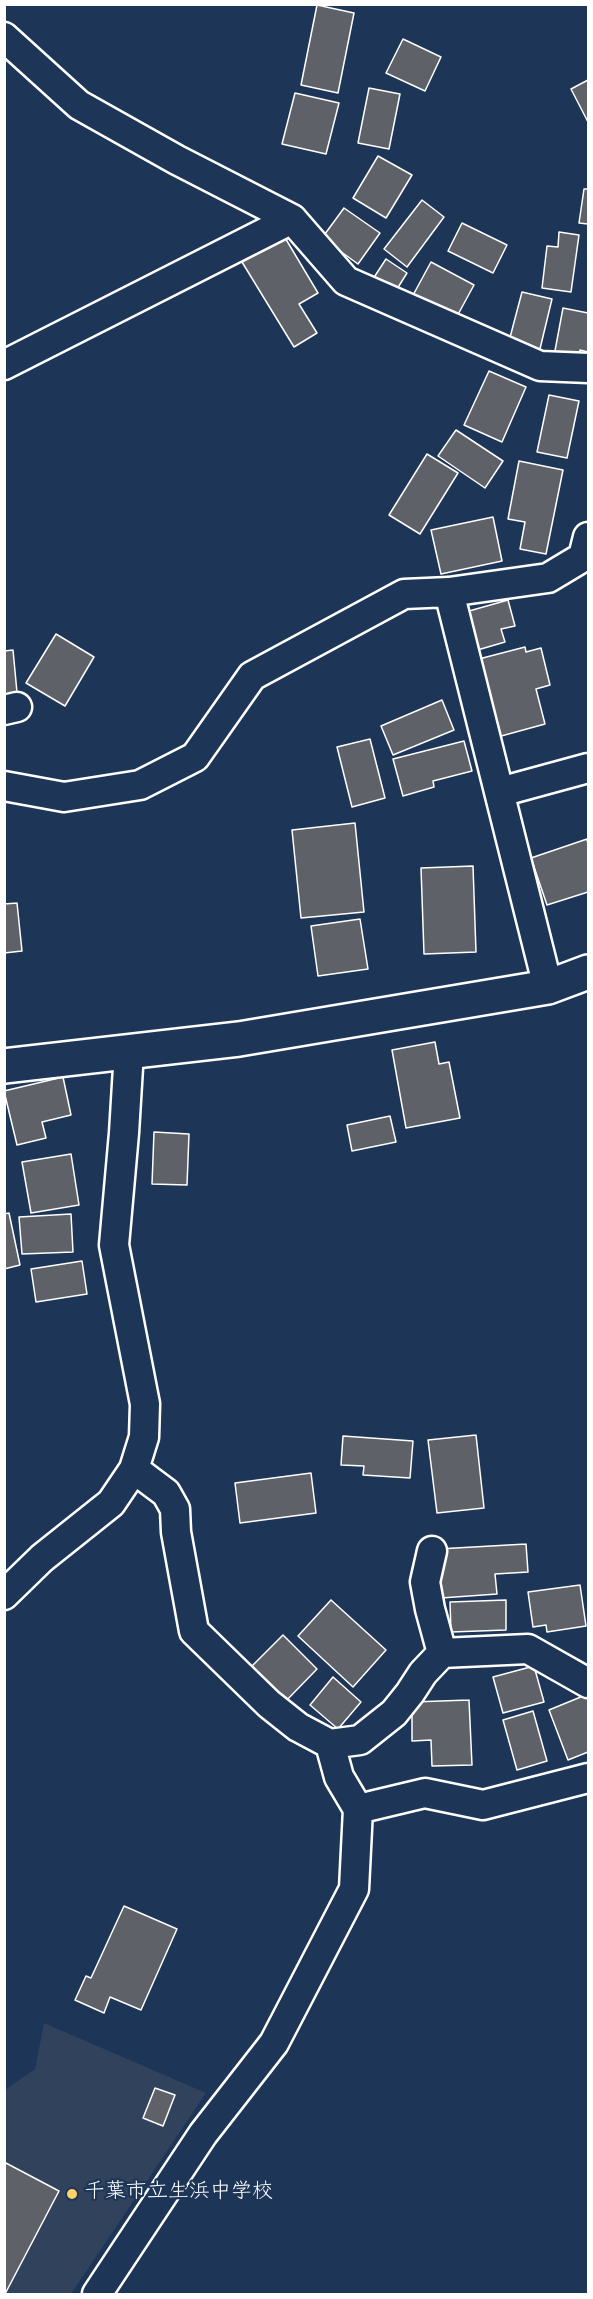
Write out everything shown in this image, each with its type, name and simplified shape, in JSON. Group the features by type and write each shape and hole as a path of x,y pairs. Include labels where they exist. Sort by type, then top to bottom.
{"street":[{"path":"4,37 79,105 177,160 292,219 346,281 540,366 588,369"},
{"path":"4,365 292,219"},
{"path":"4,786 64,798 140,785 195,757 252,676 404,594 449,592 548,578 583,557 588,537"},
{"path":"449,592 548,987"},
{"path":"500,792 588,768"},
{"path":"4,1066 239,1039 548,987 588,972"},
{"path":"4,1595 42,1558 111,1503 134,1469 144,1437 145,1404 114,1245 129,1051"},
{"path":"134,1469 166,1493 175,1509 176,1532 194,1631 269,1704 298,1727 330,1744 360,1740 394,1713 423,1673 442,1653 528,1649 588,1683"},
{"path":"432,1551 425,1581 442,1653"},
{"path":"97,2295 203,2134 274,2043 354,1889 358,1809 339,1777 330,1744"},
{"path":"358,1809 425,1793 483,1805 588,1778"}],"shaded area":[{"name":"千葉市立生浜中学校","path":"44,2023 206,2093 71,2294 5,2294 5,2090 35,2069"}],"building":[{"path":"317,5 354,13 338,93 301,85"},
{"path":"403,39 441,57 425,91 386,73"},
{"path":"588,80 588,122 571,89"},
{"path":"369,88 400,94 389,149 358,143"},
{"path":"295,93 339,103 326,154 282,144"},
{"path":"378,156 412,175 386,218 353,198"},
{"path":"584,189 588,189 588,224 579,223"},
{"path":"422,200 444,217 407,267 384,249"},
{"path":"344,208 380,233 358,264 322,238"},
{"path":"462,223 507,245 493,273 448,251"},
{"path":"559,232 579,235 571,292 542,288 547,246 558,247"},
{"path":"284,236 318,293 299,304 317,333 294,347 242,262"},
{"path":"386,259 407,273 392,297 371,282"},
{"path":"431,262 474,285 455,320 412,297"},
{"path":"522,292 552,299 539,353 508,345"},
{"path":"563,308 588,313 588,352 580,350 578,360 554,356"},
{"path":"489,371 526,387 502,442 464,425"},
{"path":"549,395 579,401 567,458 537,452"},
{"path":"456,430 503,461 485,488 438,456"},
{"path":"427,454 458,473 420,534 389,515"},
{"path":"519,461 563,470 546,554 520,549 525,522 508,519"},
{"path":"493,517 502,561 441,574 431,530"},
{"path":"508,600 515,626 501,629 505,642 474,651 462,613"},
{"path":"56,634 94,657 65,706 26,683"},
{"path":"525,647 526,652 541,648 550,685 536,689 545,724 494,738 475,660"},
{"path":"13,650 18,703 4,704 4,651"},
{"path":"442,700 454,730 393,755 381,726"},
{"path":"370,739 385,798 352,807 337,747"},
{"path":"464,741 472,771 433,781 434,787 403,796 393,759"},
{"path":"355,823 364,912 301,918 292,830"},
{"path":"587,839 588,892 547,905 531,858"},
{"path":"473,866 476,952 424,954 421,868"},
{"path":"17,903 22,951 4,953 4,904"},
{"path":"360,919 368,969 318,976 311,926"},
{"path":"435,1042 439,1064 449,1062 460,1118 406,1128 392,1050"},
{"path":"63,1077 71,1115 42,1122 46,1138 17,1145 4,1091"},
{"path":"390,1116 396,1142 352,1151 347,1125"},
{"path":"154,1132 189,1134 187,1185 152,1184"},
{"path":"71,1154 79,1205 31,1213 22,1162"},
{"path":"9,1213 20,1265 4,1269 4,1214"},
{"path":"71,1214 73,1252 22,1254 19,1217"},
{"path":"82,1261 87,1294 36,1302 31,1269"},
{"path":"476,1435 484,1508 437,1513 428,1440"},
{"path":"343,1436 413,1441 410,1478 363,1475 364,1466 341,1465"},
{"path":"311,1473 316,1513 240,1523 235,1483"},
{"path":"526,1544 528,1572 495,1574 497,1594 441,1598 438,1549"},
{"path":"580,1585 586,1626 547,1632 546,1625 533,1627 528,1592"},
{"path":"331,1600 386,1650 353,1687 298,1636"},
{"path":"506,1600 506,1630 451,1632 450,1602"},
{"path":"283,1635 317,1669 283,1704 248,1670"},
{"path":"534,1666 544,1702 503,1713 493,1677"},
{"path":"333,1677 361,1702 338,1729 310,1705"},
{"path":"588,1694 588,1752 568,1760 549,1710"},
{"path":"469,1700 472,1765 432,1766 431,1740 412,1741 412,1702"},
{"path":"533,1711 547,1761 517,1770 503,1720"},
{"path":"124,1906 177,1929 141,2010 110,1997 104,2013 75,2000 86,1976 91,1978"},
{"path":"155,2088 175,2095 163,2126 143,2118"},
{"path":"4,2162 59,2191 5,2294 4,2294"}],"place":[{"name":"千葉市立生浜中学校","path":"72,2194"}]}
